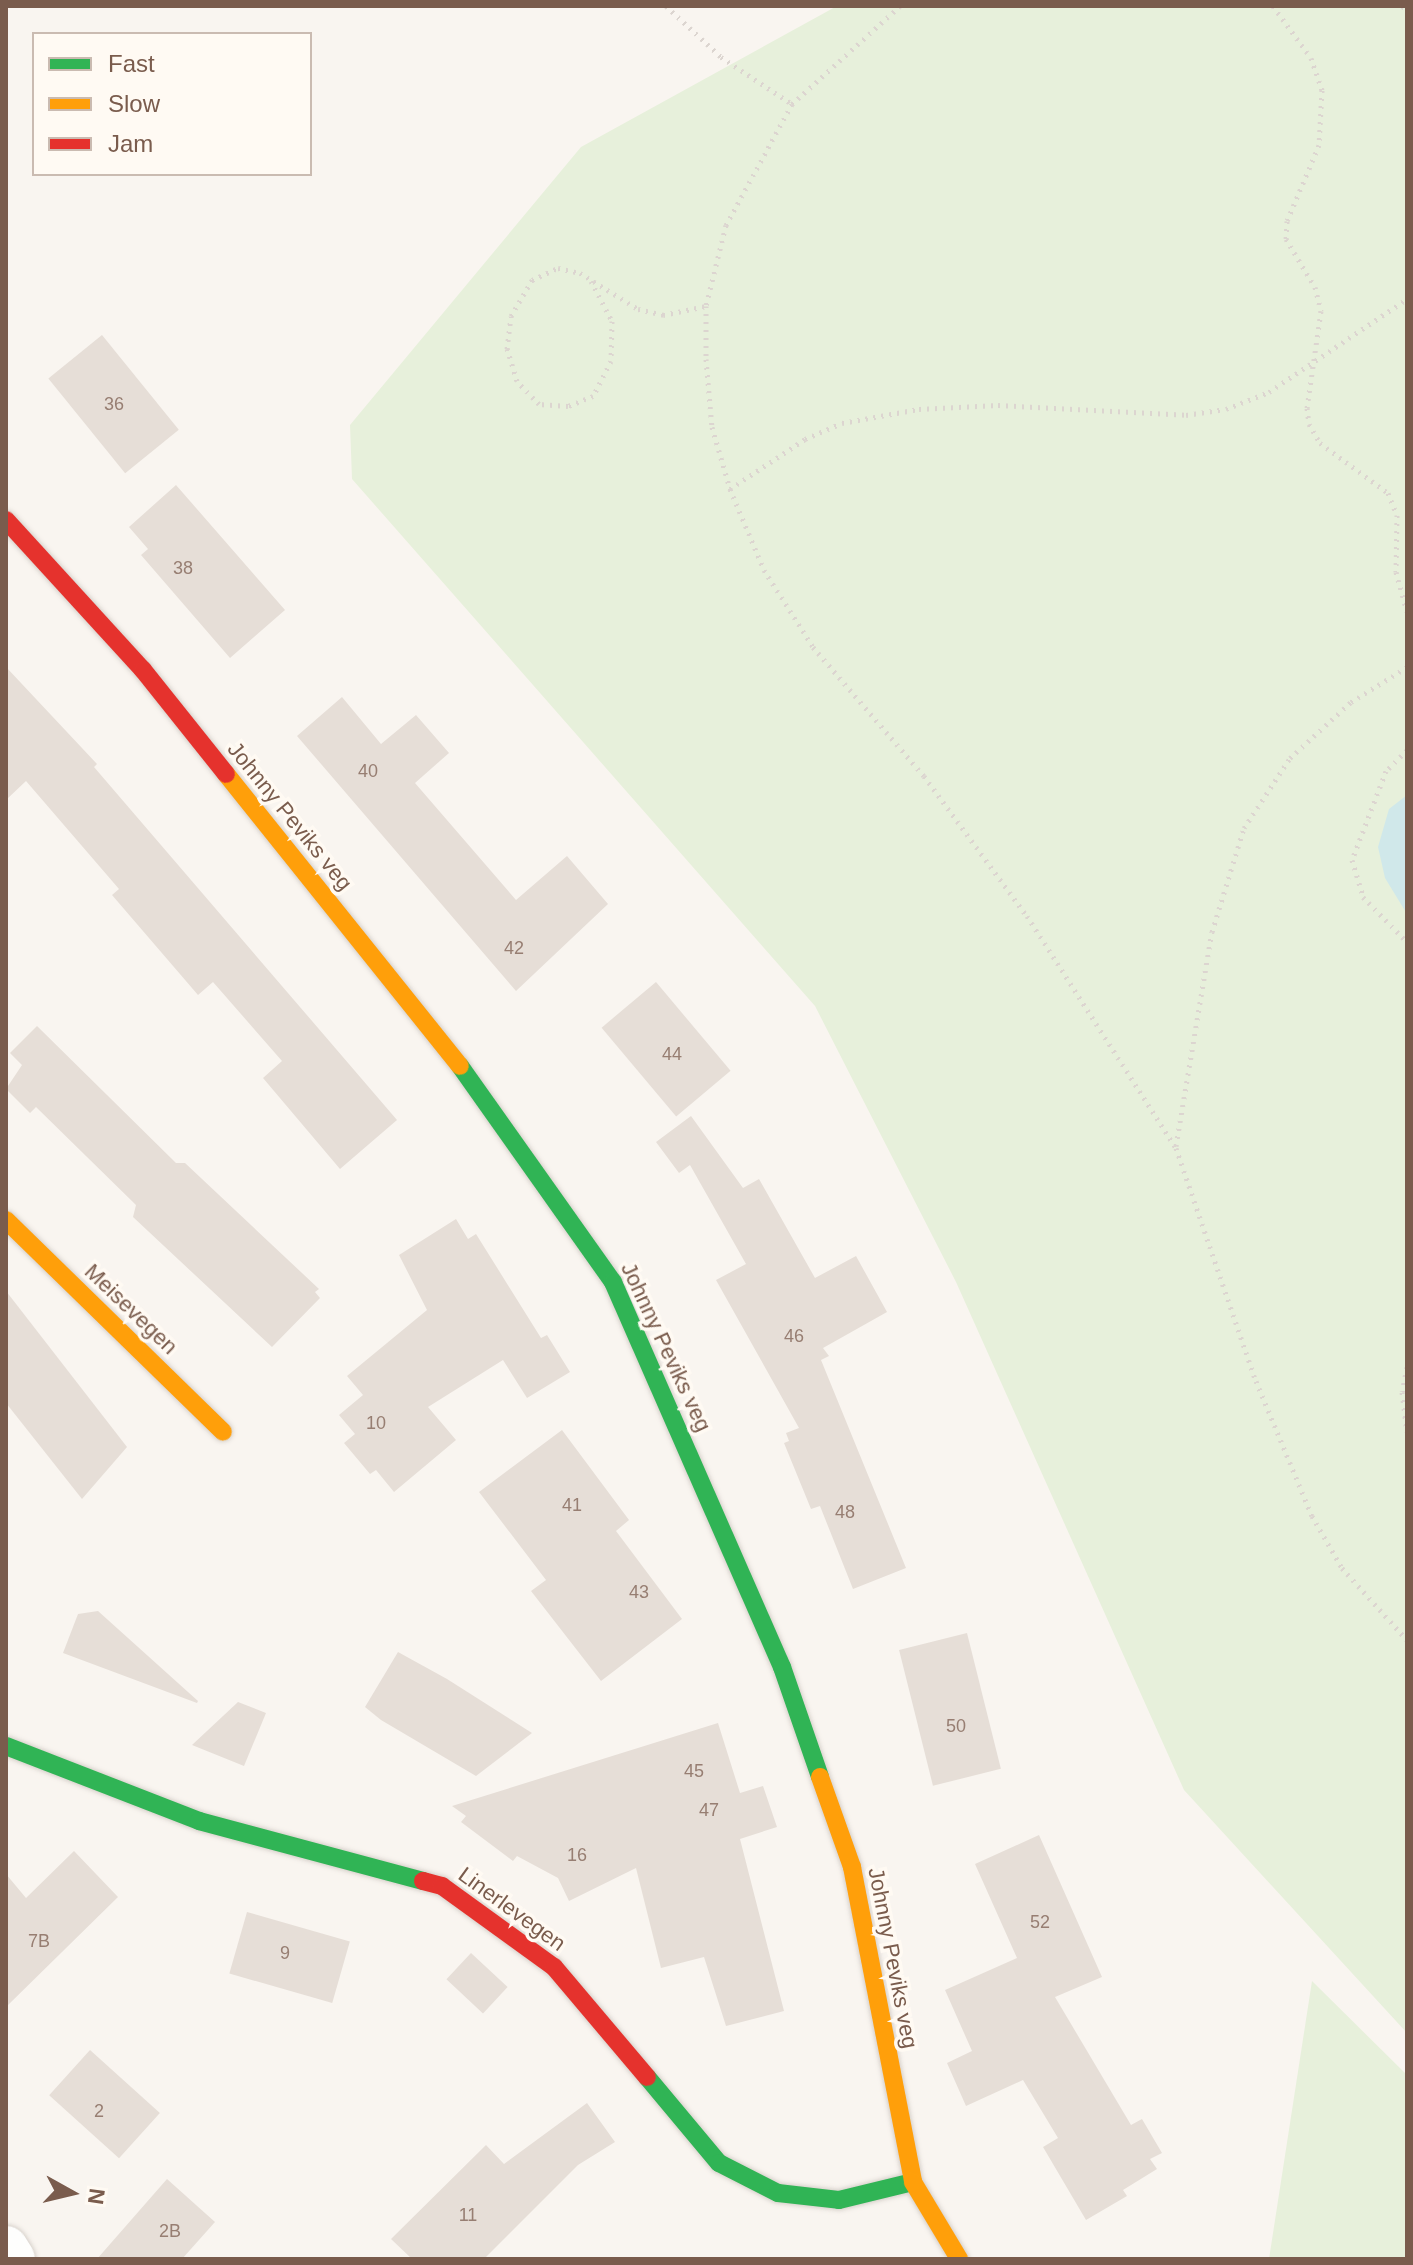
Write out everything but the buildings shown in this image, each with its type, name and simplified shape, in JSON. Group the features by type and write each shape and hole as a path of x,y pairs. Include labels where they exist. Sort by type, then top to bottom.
{"street":[{"name":"Johnny Peviks veg","path":"6,520 143,670 496,1111 613,1282 782,1667 852,1867 913,2182 959,2259"},
{"name":"Meisevegen","path":"6,1220 223,1432"},
{"name":"Linerlevegen","path":"6,1746 199,1821 442,1886 554,1967 719,2163 778,2193 839,2200 913,2182"},
{"path":"6,2248 13,2259"}],"path":[{"path":"666,6 721,57 792,104"},
{"path":"900,6 792,104 726,225 706,306 712,427 730,489 764,570 813,647 924,776 1027,916 1176,1148 1256,1381 1312,1516 1342,1568 1407,1640"},
{"path":"1273,6 1311,58 1322,90 1319,145 1287,221 1286,239 1315,287 1321,311 1307,408 1309,424 1320,443 1388,493 1397,515 1396,572 1407,612"},
{"path":"591,281 612,321 611,361 593,396 568,406 539,404 517,381 511,360 511,316 532,280 558,268 580,273 638,309 663,315 706,306"},
{"path":"730,489 805,439 842,423 919,409 998,405 1186,415 1226,409 1269,392 1407,299"},
{"path":"1176,1148 1212,932 1244,828 1290,758 1351,702 1407,667"},
{"path":"1407,750 1386,771 1352,860 1363,897 1407,942"},
{"path":"1407,1367 1402,1392 1407,1432"}],"green space":[{"path":"837,6 1407,6 1407,2033 1184,1790 956,1282 815,1006 352,479 350,425 581,147"},
{"path":"1312,1981 1407,2075 1407,2259 1269,2259"}],"water":[{"path":"1407,795 1407,914 1385,878 1378,847 1389,809"}],"traffic: fast":[{"path":"460,1066 613,1282 782,1667 820,1777"},
{"path":"6,1746 199,1821 423,1881"},
{"path":"647,2077 719,2163 778,2193 839,2200 913,2182"}],"traffic: slow":[{"path":"226,774 460,1066"},
{"path":"6,1220 223,1432"},
{"path":"820,1777 852,1867 913,2182 959,2259"}],"traffic: jam":[{"path":"6,520 143,670 226,774"},
{"path":"423,1881 442,1886 554,1967 647,2077"}]}
